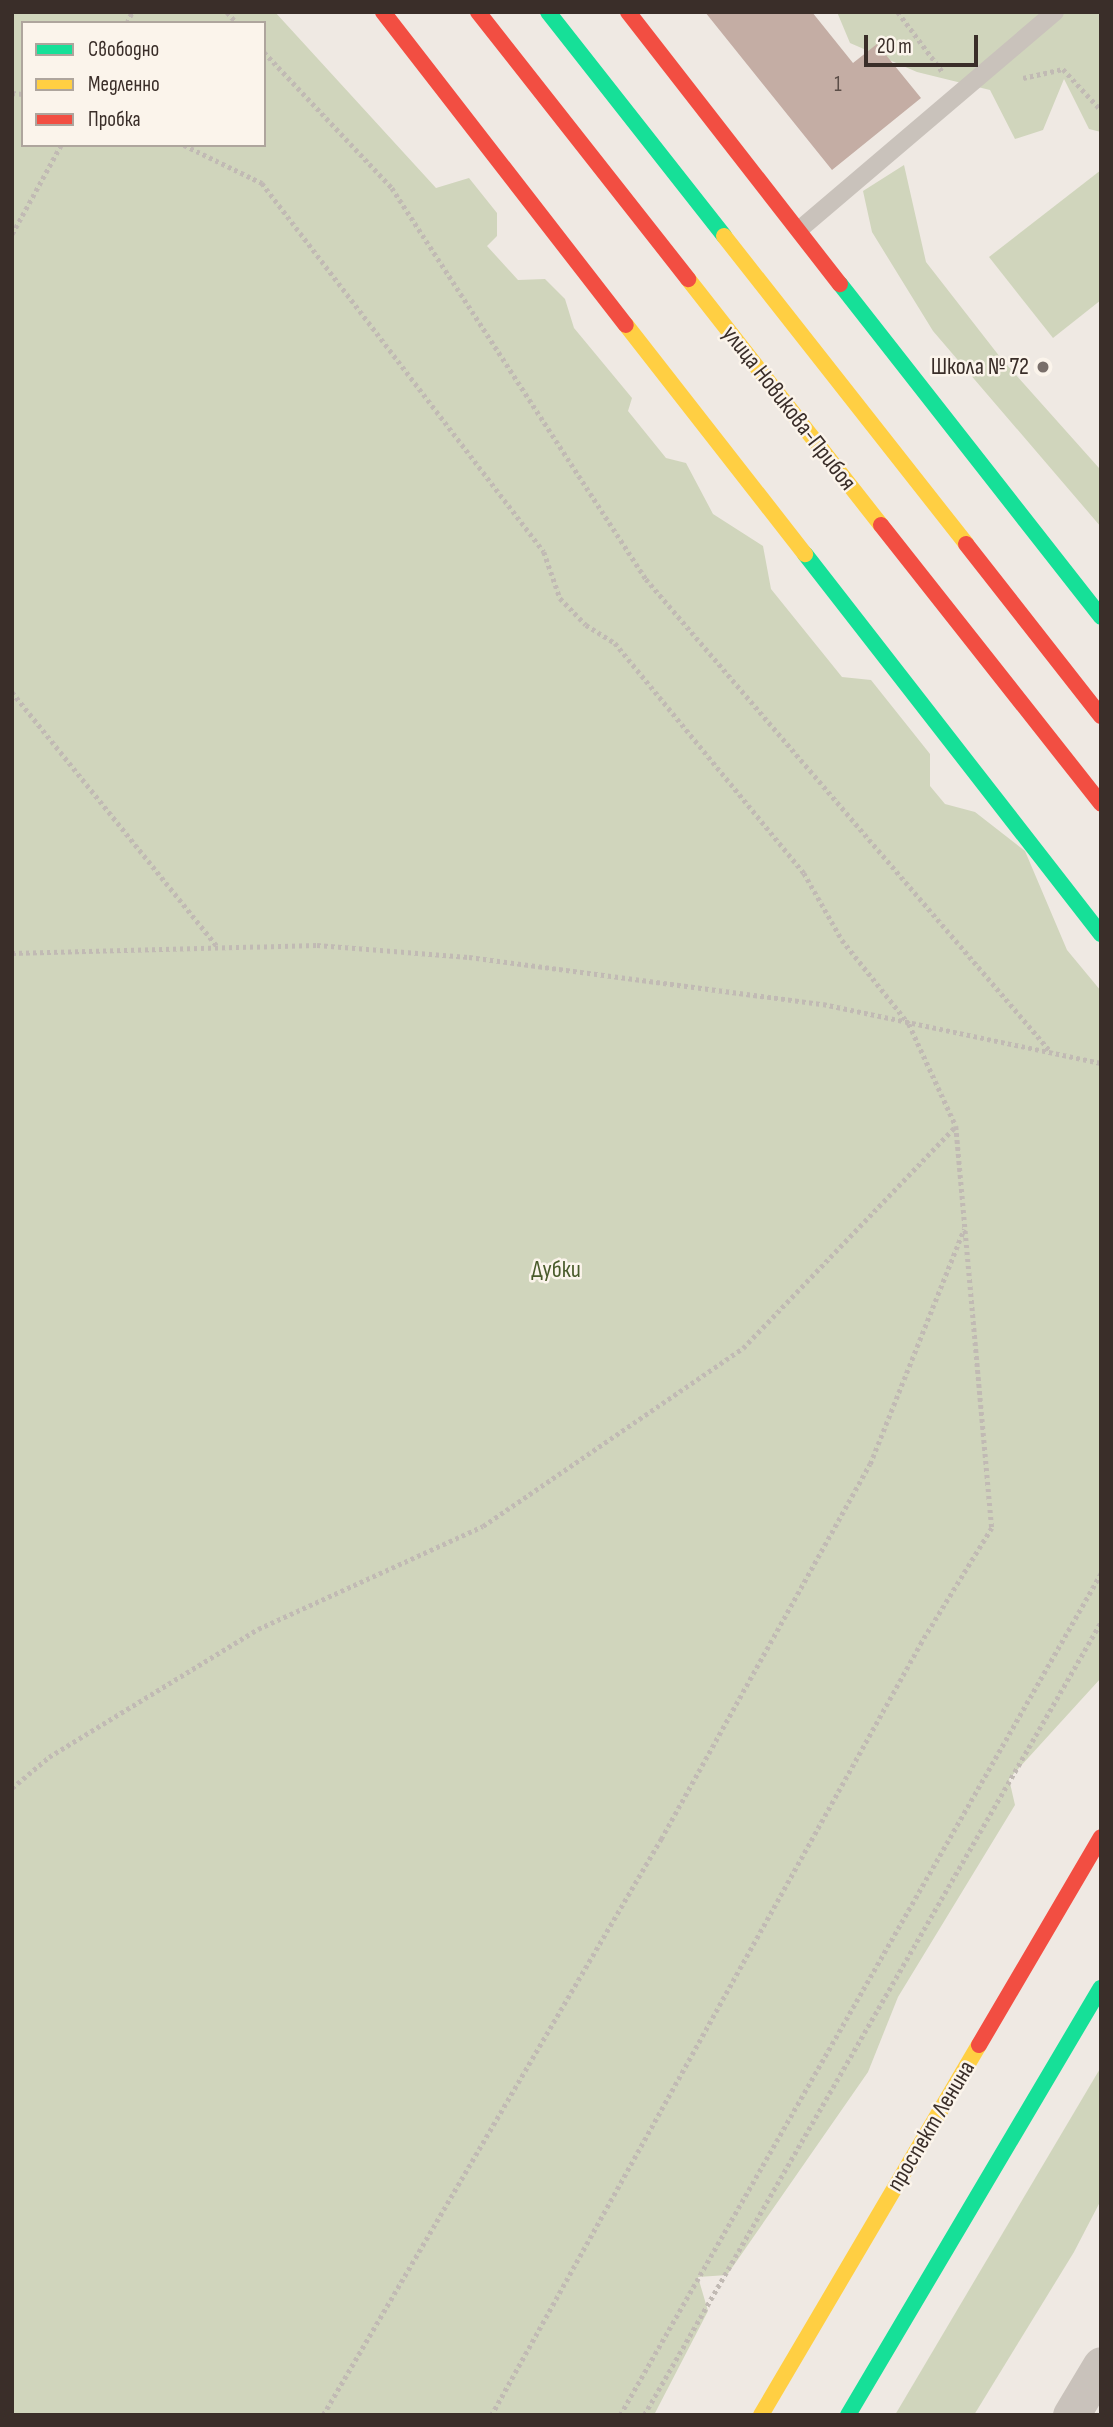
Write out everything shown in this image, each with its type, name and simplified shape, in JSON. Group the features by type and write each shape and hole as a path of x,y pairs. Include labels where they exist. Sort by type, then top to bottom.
{"main road":[{"path":"383,12 1101,934"},
{"name":"улица Новикова-Прибоя","path":"478,12 1101,804"},
{"path":"548,12 1101,716"},
{"path":"628,12 1101,617"},
{"name":"проспект Ленина","path":"761,2415 1101,1837"},
{"path":"848,2415 1101,1989"}],"street":[{"path":"1072,2415 1101,2365"}],"lane":[{"path":"800,229 1055,12"}],"path":[{"path":"266,54 392,188 646,579 1052,1053"},
{"path":"12,234 60,147"},
{"path":"188,147 262,183 544,552 560,598 586,625 615,643 796,862 842,940 909,1024 956,1126 992,1528 922,1642 492,2415"},
{"path":"12,692 218,947"},
{"path":"12,953 317,945 469,957 823,1004 1101,1063"},
{"path":"12,1788 49,1756 258,1629 483,1526 743,1348 956,1126"},
{"path":"323,2415 662,1839 870,1464 965,1226"},
{"path":"620,2415 1101,1573"},
{"path":"644,2415 1101,1622"}],"green space":[{"name":"Дубки","path":"12,12 275,12 436,188 469,178 497,213 497,236 487,246 518,280 545,279 565,299 574,328 632,398 628,411 666,458 686,463 713,514 763,546 771,589 842,677 871,680 930,754 930,786 945,804 975,812 1025,851 1067,950 1101,991 1101,1678 1009,1779 1015,1805 898,1997 868,2072 727,2275 698,2277 708,2311 654,2415 12,2415"},
{"path":"837,12 1101,12 1101,132 1089,129 1064,79 1043,130 1015,139 990,90 917,72 850,43"},
{"path":"904,165 926,262 1000,357 1099,468 1101,465 1101,527 933,331 872,232 863,191"},
{"path":"1101,170 1101,300 1053,338 989,257"},
{"path":"1101,2067 1101,2200 1074,2252 974,2415 895,2415"}],"building":[{"path":"705,12 812,12 853,63 877,44 921,98 832,170"}],"traffic: fast":[{"path":"548,12 724,236"},
{"path":"840,284 1101,617"},
{"path":"805,554 1101,934"},
{"path":"848,2415 1101,1988"}],"traffic: slow":[{"path":"724,236 966,544"},
{"path":"688,279 881,525"},
{"path":"626,325 805,554"},
{"path":"761,2415 979,2045"}],"traffic: jam":[{"path":"383,12 626,325"},
{"path":"478,12 688,279"},
{"path":"628,12 840,284"},
{"path":"881,525 1101,804"},
{"path":"966,544 1101,716"},
{"path":"979,2045 1101,1837"}],"place":[{"name":"Школа № 72","path":"1043,367"}]}
